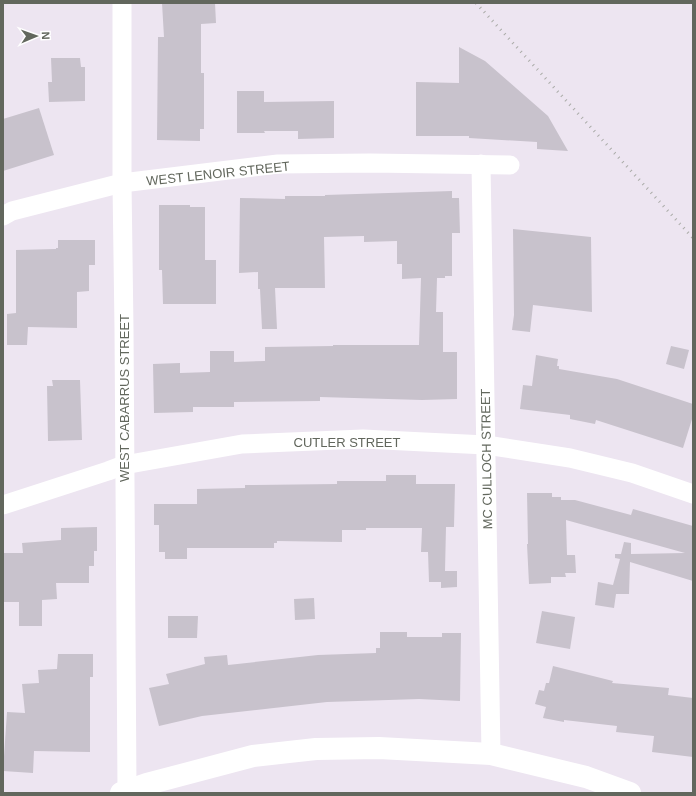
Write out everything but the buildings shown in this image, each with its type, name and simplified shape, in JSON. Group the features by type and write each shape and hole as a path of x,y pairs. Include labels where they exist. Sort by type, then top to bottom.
{"street":[{"name":"WEST CABARRUS STREET","path":"122,3 125,792"},
{"name":"WEST LENOIR STREET","path":"3,216 12,211 122,183 278,164 510,165"},
{"name":"MC CULLOCH STREET","path":"482,164 491,754"},
{"name":"CUTLER STREET","path":"3,505 124,465 242,444 364,439 486,445 570,458 632,473 693,494"},
{"path":"125,792 253,756 316,749 379,748 491,754 586,777 630,793"}],"railway":[{"path":"476,3 693,238"}]}
